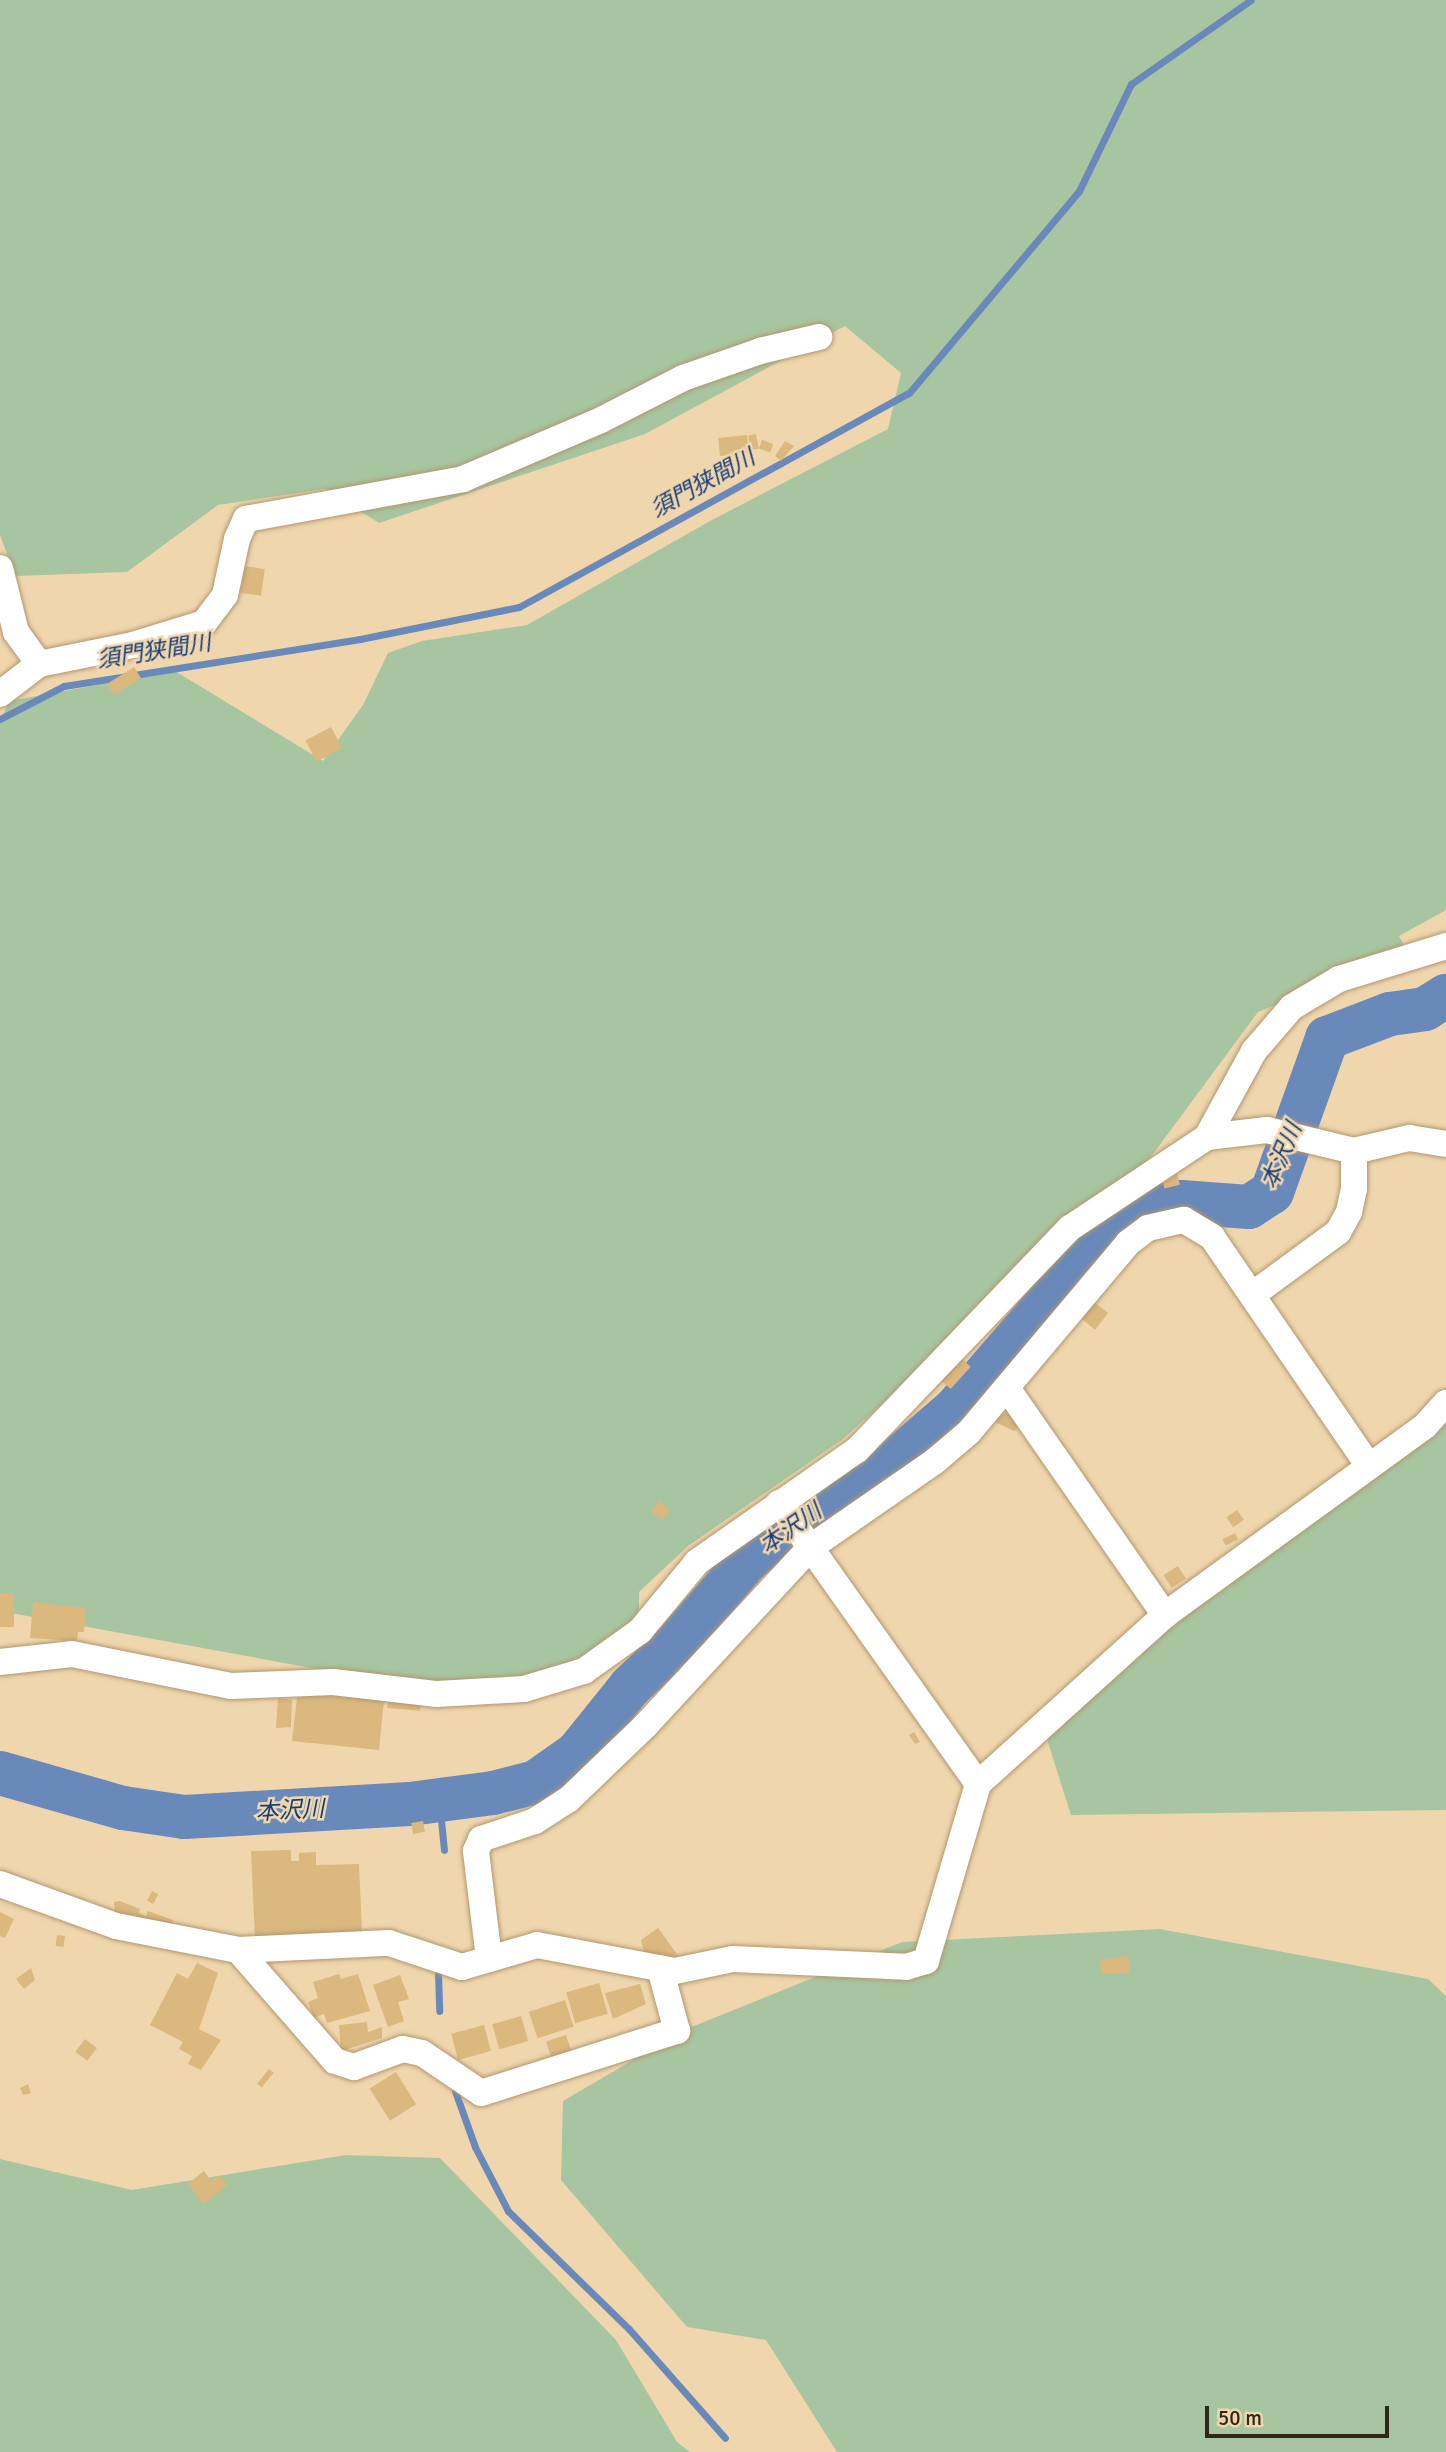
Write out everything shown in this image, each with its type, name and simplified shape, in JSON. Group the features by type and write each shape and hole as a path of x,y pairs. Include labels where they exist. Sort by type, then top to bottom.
{"street":[{"path":"0,694 39,664 133,645 204,622 225,595 237,539 246,519 463,479 601,420 683,378 760,351 819,337"},
{"path":"0,568 16,632 39,664"},
{"path":"1207,1137 1254,1051 1292,1007 1339,979 1446,946"},
{"path":"0,1662 72,1654 231,1686 333,1682 438,1694 524,1689 584,1671 640,1631 697,1562 858,1450 1070,1228 1207,1137 1266,1130 1354,1151 1409,1138 1446,1144"},
{"path":"1252,1295 1338,1231 1349,1212 1354,1189 1354,1151"},
{"path":"489,1959 476,1851 481,1839 535,1821 569,1799 646,1725 811,1547 935,1461 1007,1388 1128,1243 1148,1228 1168,1220 1199,1226 1252,1295 1369,1466"},
{"path":"1007,1388 1165,1615"},
{"path":"0,1884 116,1926 238,1950 389,1944 462,1967 537,1945 676,1971 733,1959 906,1967 926,1961 978,1784 1165,1615 1425,1426 1446,1403"},
{"path":"779,1503 978,1784"},
{"path":"238,1950 335,2061 354,2067 402,2049 422,2053 481,2093 677,2031 660,1968"}],"green space":[{"path":"0,0 1446,0 1446,910 1399,936 1408,953 1258,1012 1153,1154 1105,1203 843,1439 688,1546 639,1592 639,1636 584,1676 443,1692 0,1611 0,722 9,701 175,671 323,761 363,705 388,653 422,641 527,625 710,521 888,429 901,373 845,326 645,434 379,523 325,489 218,505 127,572 15,576 0,535"},
{"path":"1446,1408 1446,1810 1071,1815 1045,1733 1139,1637"},
{"path":"1160,1929 1428,1979 1446,1996 1446,2452 837,2452 766,2340 687,2327 561,2180 563,2101 684,2030 902,1942"},
{"path":"346,2155 440,2158 616,2340 677,2442 690,2452 0,2452 0,2159 132,2190"}],"building":[{"path":"756,434 759,449 751,450 748,436"},
{"path":"747,435 749,453 720,456 718,438"},
{"path":"762,440 773,444 770,453 759,448"},
{"path":"785,441 794,446 781,461 775,456"},
{"path":"244,566 265,569 261,596 240,593"},
{"path":"134,667 141,678 114,695 107,684"},
{"path":"331,727 342,748 317,762 305,741"},
{"path":"1177,1173 1180,1185 1164,1189 1161,1177"},
{"path":"1094,1302 1108,1313 1095,1330 1081,1319"},
{"path":"961,1358 971,1367 951,1389 941,1380"},
{"path":"1013,1413 1021,1426 1014,1431 995,1422 1003,1414"},
{"path":"659,1501 670,1510 662,1520 651,1511"},
{"path":"1237,1510 1244,1520 1233,1527 1226,1517"},
{"path":"1235,1533 1238,1539 1226,1546 1223,1539"},
{"path":"1178,1566 1186,1579 1172,1588 1164,1575"},
{"path":"0,1593 14,1593 14,1627 0,1627"},
{"path":"33,1602 86,1608 84,1632 78,1632 77,1641 30,1638"},
{"path":"324,1694 384,1700 379,1750 292,1741 297,1698"},
{"path":"278,1698 292,1700 291,1727 276,1728"},
{"path":"388,1699 421,1702 420,1711 387,1708"},
{"path":"914,1732 920,1742 915,1744 909,1735"},
{"path":"423,1821 425,1832 413,1834 411,1823"},
{"path":"291,1850 291,1861 299,1861 299,1853 316,1852 316,1865 359,1864 362,1932 255,1939 251,1851"},
{"path":"152,1891 158,1894 153,1904 147,1901"},
{"path":"120,1901 140,1909 139,1913 146,1916 148,1911 173,1920 169,1933 115,1914 114,1902"},
{"path":"0,1912 14,1919 5,1938 0,1936"},
{"path":"658,1928 680,1958 645,1957 641,1940"},
{"path":"57,1935 65,1936 64,1947 56,1946"},
{"path":"1128,1956 1130,1973 1101,1974 1100,1960"},
{"path":"197,1963 218,1973 199,2029 221,2040 201,2070 188,2064 192,2056 179,2049 183,2042 150,2025 177,1973 188,1979"},
{"path":"31,1968 35,1980 24,1989 16,1979"},
{"path":"339,1974 341,1979 358,1974 370,2011 327,2023 324,2014 314,2018 308,2002 318,1998 313,1982"},
{"path":"400,1975 409,1999 398,2002 404,2021 388,2027 373,1985"},
{"path":"599,1983 608,2014 575,2023 566,1992"},
{"path":"640,1984 646,2004 613,2019 605,1993"},
{"path":"565,2000 574,2027 538,2038 529,2012"},
{"path":"521,2016 528,2041 499,2049 492,2024"},
{"path":"367,2022 368,2032 382,2027 382,2038 341,2051 339,2025"},
{"path":"484,2025 491,2051 458,2060 451,2034"},
{"path":"566,2035 572,2054 552,2061 546,2041"},
{"path":"85,2039 97,2048 87,2061 75,2052"},
{"path":"269,2069 274,2073 262,2088 257,2084"},
{"path":"396,2072 416,2104 390,2121 370,2088"},
{"path":"28,2084 31,2093 23,2095 20,2088"},
{"path":"204,2171 211,2181 219,2175 227,2185 203,2204 188,2184"}],"waterway":[{"name":"須門狭間川","path":"0,719 64,686 360,639 519,607 909,393 1079,191 1131,84 1251,0"},
{"name":"本沢川","path":"0,1773 123,1808 184,1817 410,1804 493,1793 536,1782 577,1753 630,1687 678,1641 747,1561 779,1534 896,1460 956,1408 1112,1227 1147,1208 1181,1202 1249,1207 1272,1192 1327,1038 1390,1014 1425,1009 1446,996"},
{"path":"439,1800 444,1850"},
{"path":"438,1974 439,2011"},
{"path":"455,2091 475,2147 508,2211 629,2329 725,2438"}]}
